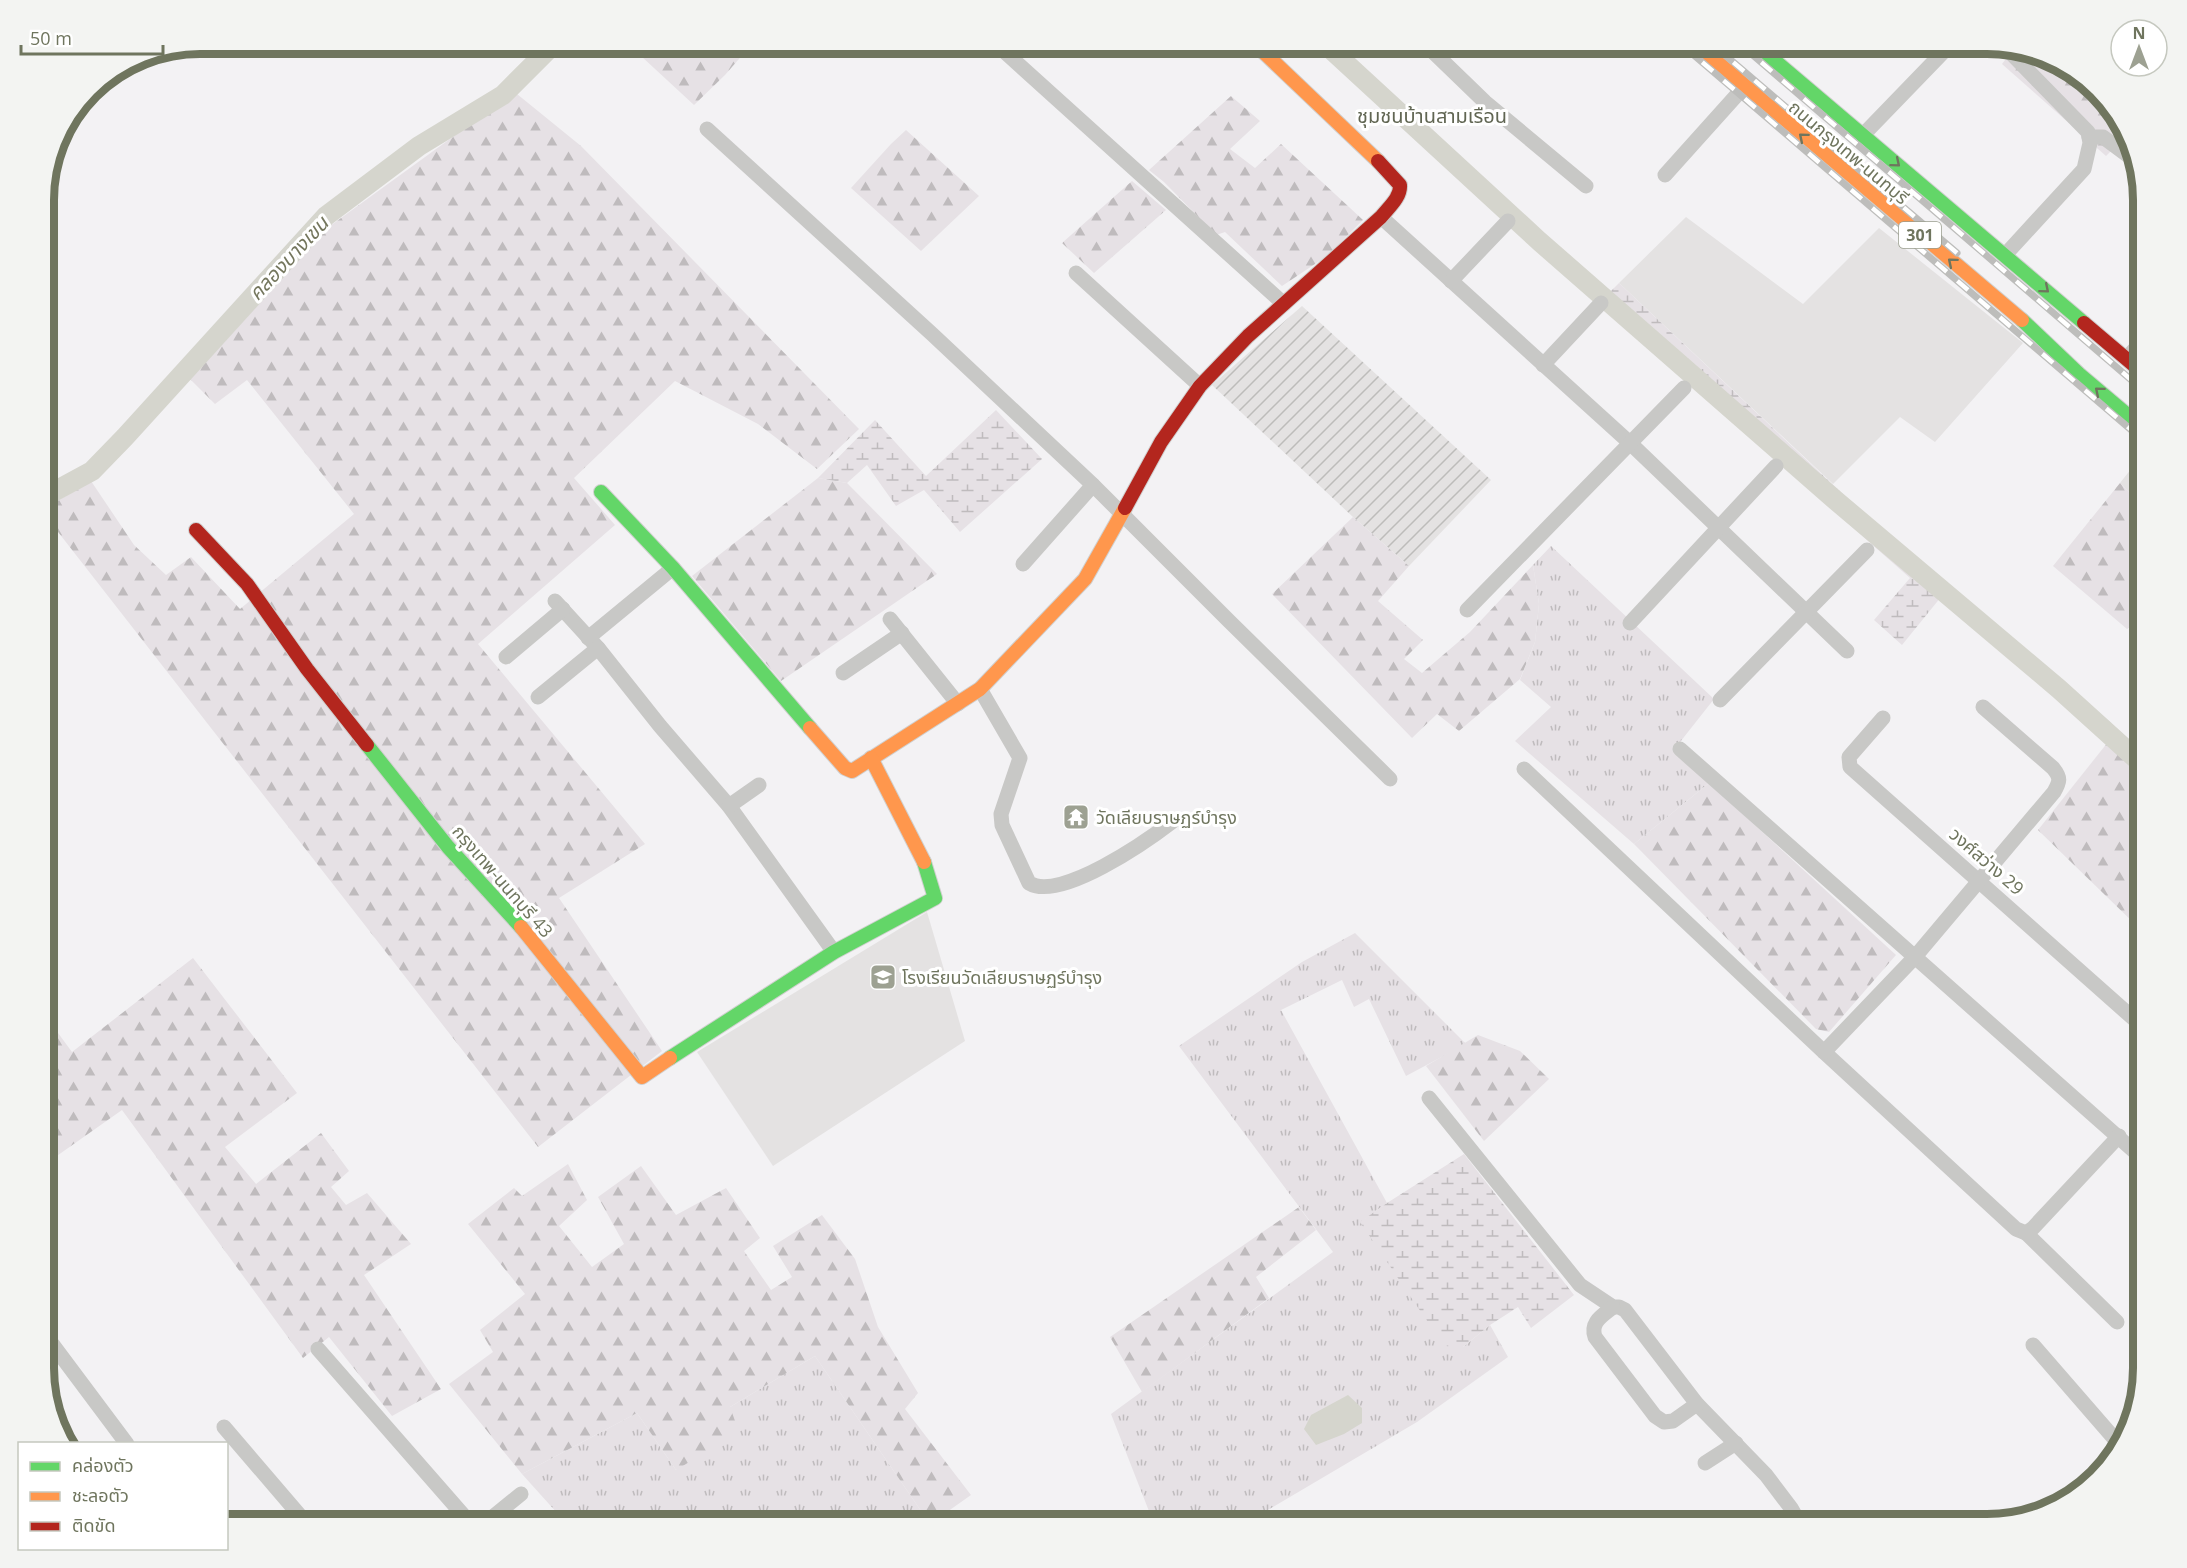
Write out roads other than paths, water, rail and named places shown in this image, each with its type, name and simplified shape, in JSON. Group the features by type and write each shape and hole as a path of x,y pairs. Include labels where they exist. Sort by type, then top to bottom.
{"street":[{"path":"1007,54 1284,304"},
{"path":"601,492 673,568 845,768 852,771 958,704 980,689 1085,579 1161,442 1200,386 1248,336 1381,217 1401,190 1401,186 1267,54"},
{"path":"1271,57 1274,54"},
{"path":"1435,54 1485,102 1586,186"},
{"name":"ถนนกรุงเทพ-นนทบุรี","path":"1707,54 2044,339 2079,374 2133,419"},
{"name":"ถนนกรุงเทพ-นนทบุรี","path":"1767,54 2133,363"},
{"path":"1863,135 1941,54"},
{"path":"2005,255 2084,169 2090,143 2088,132 2015,57"},
{"path":"1665,175 1744,87"},
{"path":"707,129 932,334 1093,485 1390,779"},
{"path":"2089,137 2103,137 2125,153"},
{"path":"1381,217 1630,443 1847,651"},
{"path":"1450,281 1508,221"},
{"path":"1076,273 1200,386"},
{"path":"1543,365 1601,303"},
{"path":"2127,358 2133,352"},
{"path":"1467,610 1684,388"},
{"path":"1630,623 1776,466"},
{"path":"1023,564 1093,485"},
{"name":"กรุงเทพ-นนทบุรี 43","path":"196,530 247,584 307,669 448,847 536,944 642,1077 834,952"},
{"path":"1720,700 1867,550"},
{"path":"538,697 673,568"},
{"path":"506,657 559,605 729,806 834,952 935,898 922,857 871,758"},
{"path":"890,619 958,704"},
{"path":"843,673 902,633"},
{"path":"980,689 1020,758 1001,814 1002,825 1029,883 1044,888 1058,885 1111,863 1146,842 1173,821"},
{"path":"1824,1052 1914,958 2054,792 2060,779 2053,768 1983,707"},
{"name":"วงศ์สว่าง 29","path":"1883,718 1849,757 1850,767 2133,1017"},
{"path":"1680,748 1914,958 2133,1149"},
{"path":"1524,769 1824,1052 2016,1229 2026,1233 2117,1322"},
{"path":"729,806 759,785"},
{"path":"1429,1098 1580,1285 1613,1307 1625,1310 1696,1404 1766,1475 1794,1514"},
{"path":"2026,1233 2119,1136"},
{"path":"1613,1307 1594,1324 1592,1329 1595,1337 1654,1416 1664,1422 1673,1421 1696,1404"},
{"path":"2033,1345 2114,1439"},
{"path":"54,1346 125,1442"},
{"path":"318,1349 462,1514"},
{"path":"224,1427 298,1514"},
{"path":"1705,1463 1736,1443"},
{"path":"496,1514 521,1494"},
{"path":"1791,1508 1798,1514"}],"waterway":[{"name":"คลองบางเขน","path":"54,492 92,471 326,216 419,146 503,95 544,54"},
{"path":"1336,54 1539,241 1834,499 2059,689 2133,756"}],"railway":[{"path":"1693,54 2133,431"},
{"path":"1724,54 1957,253"},
{"path":"1752,54 2133,381"}],"place":[{"name":"วัดเลียบราษฏร์บำรุง","path":"1076,817"},
{"name":"โรงเรียนวัดเลียบราษฏร์บำรุง","path":"883,977"}],"district":[{"name":"ชุมชนบ้านสามเรือน","path":"1432,115"}]}
